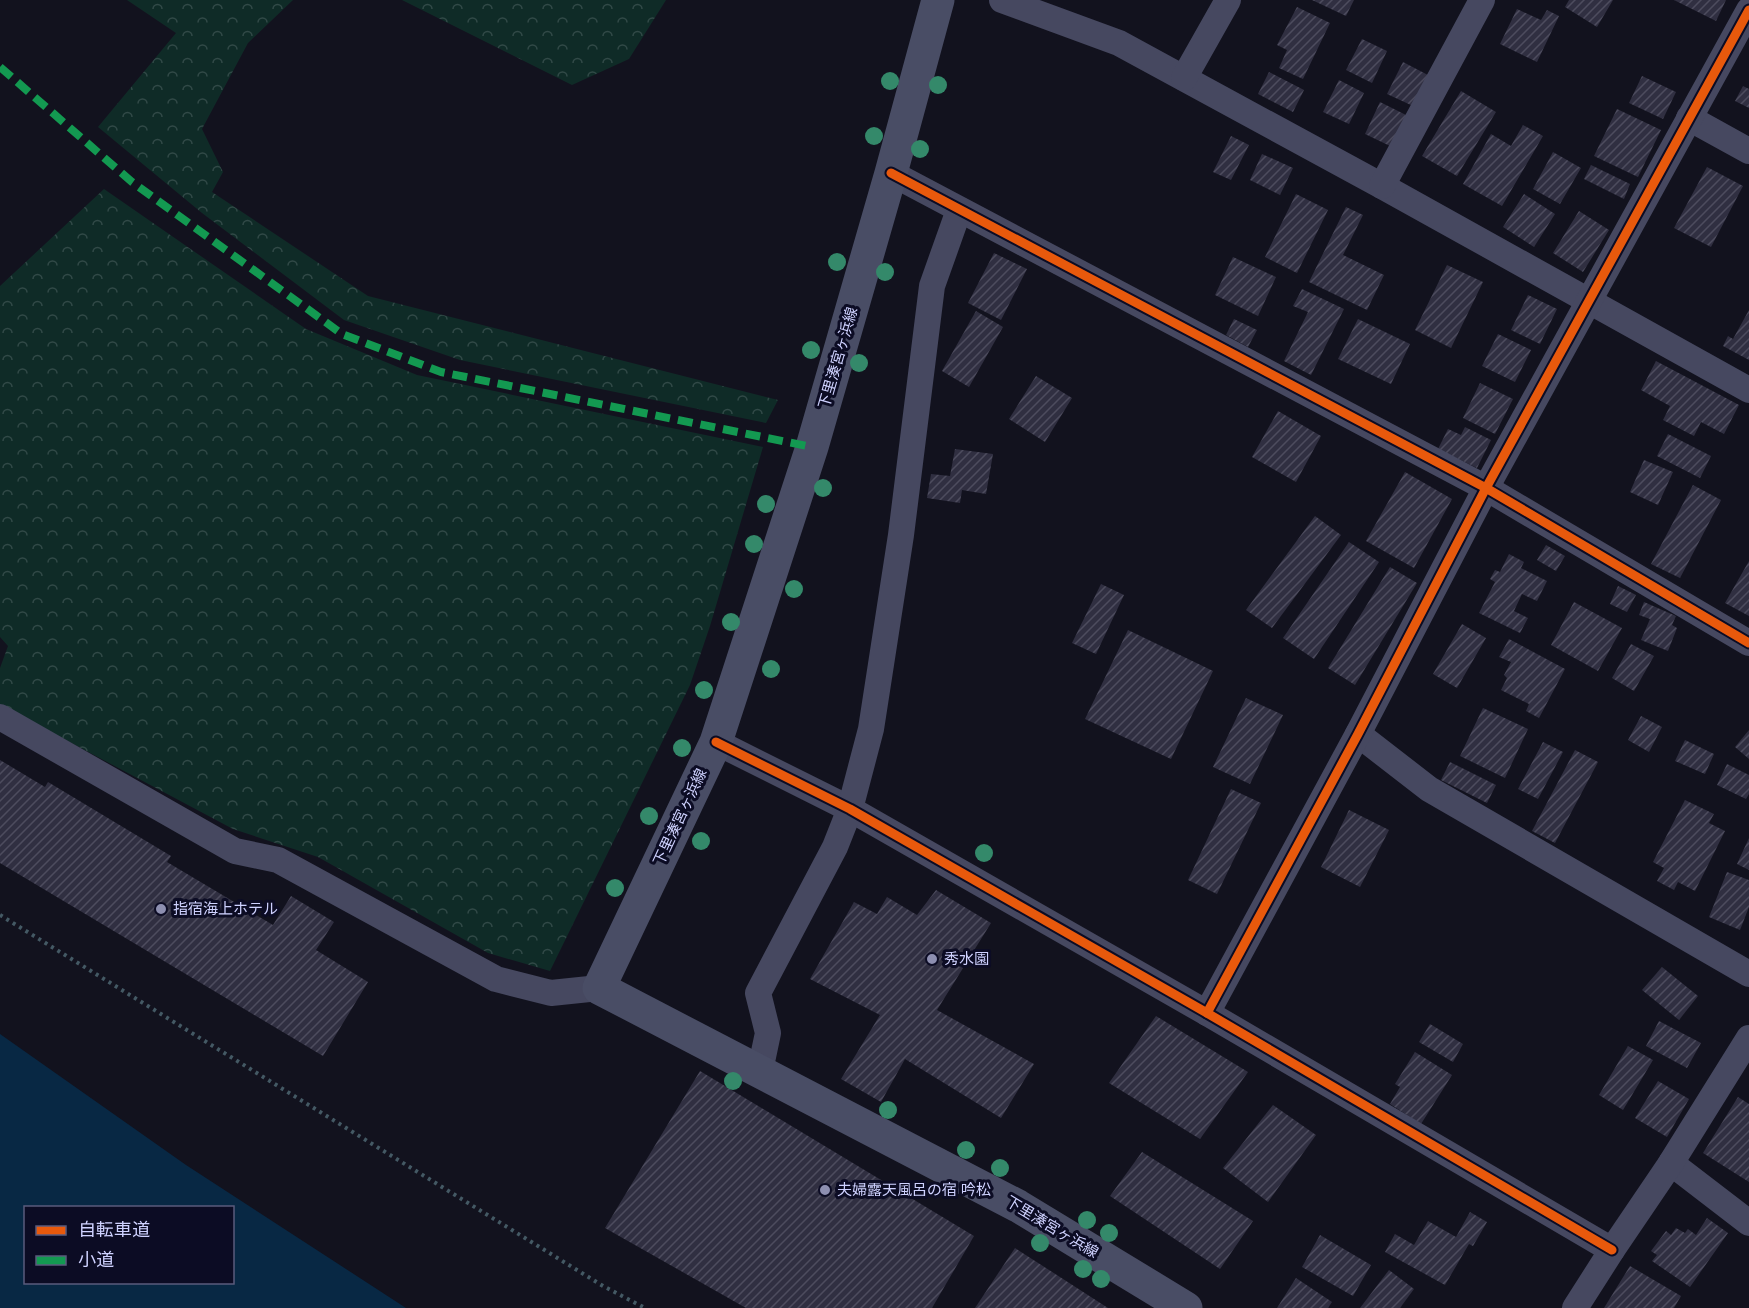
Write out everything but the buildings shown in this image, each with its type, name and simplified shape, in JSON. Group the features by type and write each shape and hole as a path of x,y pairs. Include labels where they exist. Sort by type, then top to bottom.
{"main road":[{"name":"下里湊宮ヶ浜線","path":"938,0 812,447 716,742 599,988 1018,1206 1186,1308"}],"street":[{"path":"1002,0 1119,43 1749,390"},
{"path":"1184,78 1228,0"},
{"path":"1382,186 1482,0"},
{"path":"1207,1013 1358,734 1486,488 1749,10"},
{"path":"1689,118 1749,151"},
{"path":"891,173 1486,488 1749,643"},
{"path":"760,1071 768,1033 758,993 835,847 850,809 871,729 901,535 932,286 959,210"},
{"path":"0,717 235,851 278,860 496,979 551,993 599,988"},
{"path":"1358,734 1429,789 1749,974"},
{"path":"716,742 850,809 1207,1013 1611,1250"},
{"path":"1575,1308 1611,1250 1671,1163 1749,1038"},
{"path":"1671,1163 1749,1223"}],"path":[{"path":"0,915 603,1286 645,1308"}],"green space":[{"path":"127,0 293,0 248,43 202,129 223,172 212,192 368,296 778,400 766,423 460,360 344,320 202,213 98,127 176,33"},
{"path":"402,0 666,0 629,59 572,85"},
{"path":"104,189 306,329 417,375 763,447 710,626 690,685 550,971 488,953 318,857 233,829 0,705 0,668 8,646 0,637 0,286"}],"water":[{"path":"0,1034 186,1165 406,1308 0,1308"}],"marked path":[{"path":"0,67 132,182 342,334 441,372 812,447"}],"cycle path":[{"path":"1207,1013 1358,734 1486,488 1749,10"},
{"path":"891,173 1486,488 1749,643"},
{"path":"716,742 850,809 1207,1013 1612,1250"}],"place":[{"name":"指宿海上ホテル","path":"161,909"},
{"name":"秀水園","path":"932,959"},
{"name":"夫婦露天風呂の宿 吟松","path":"825,1190"}]}
